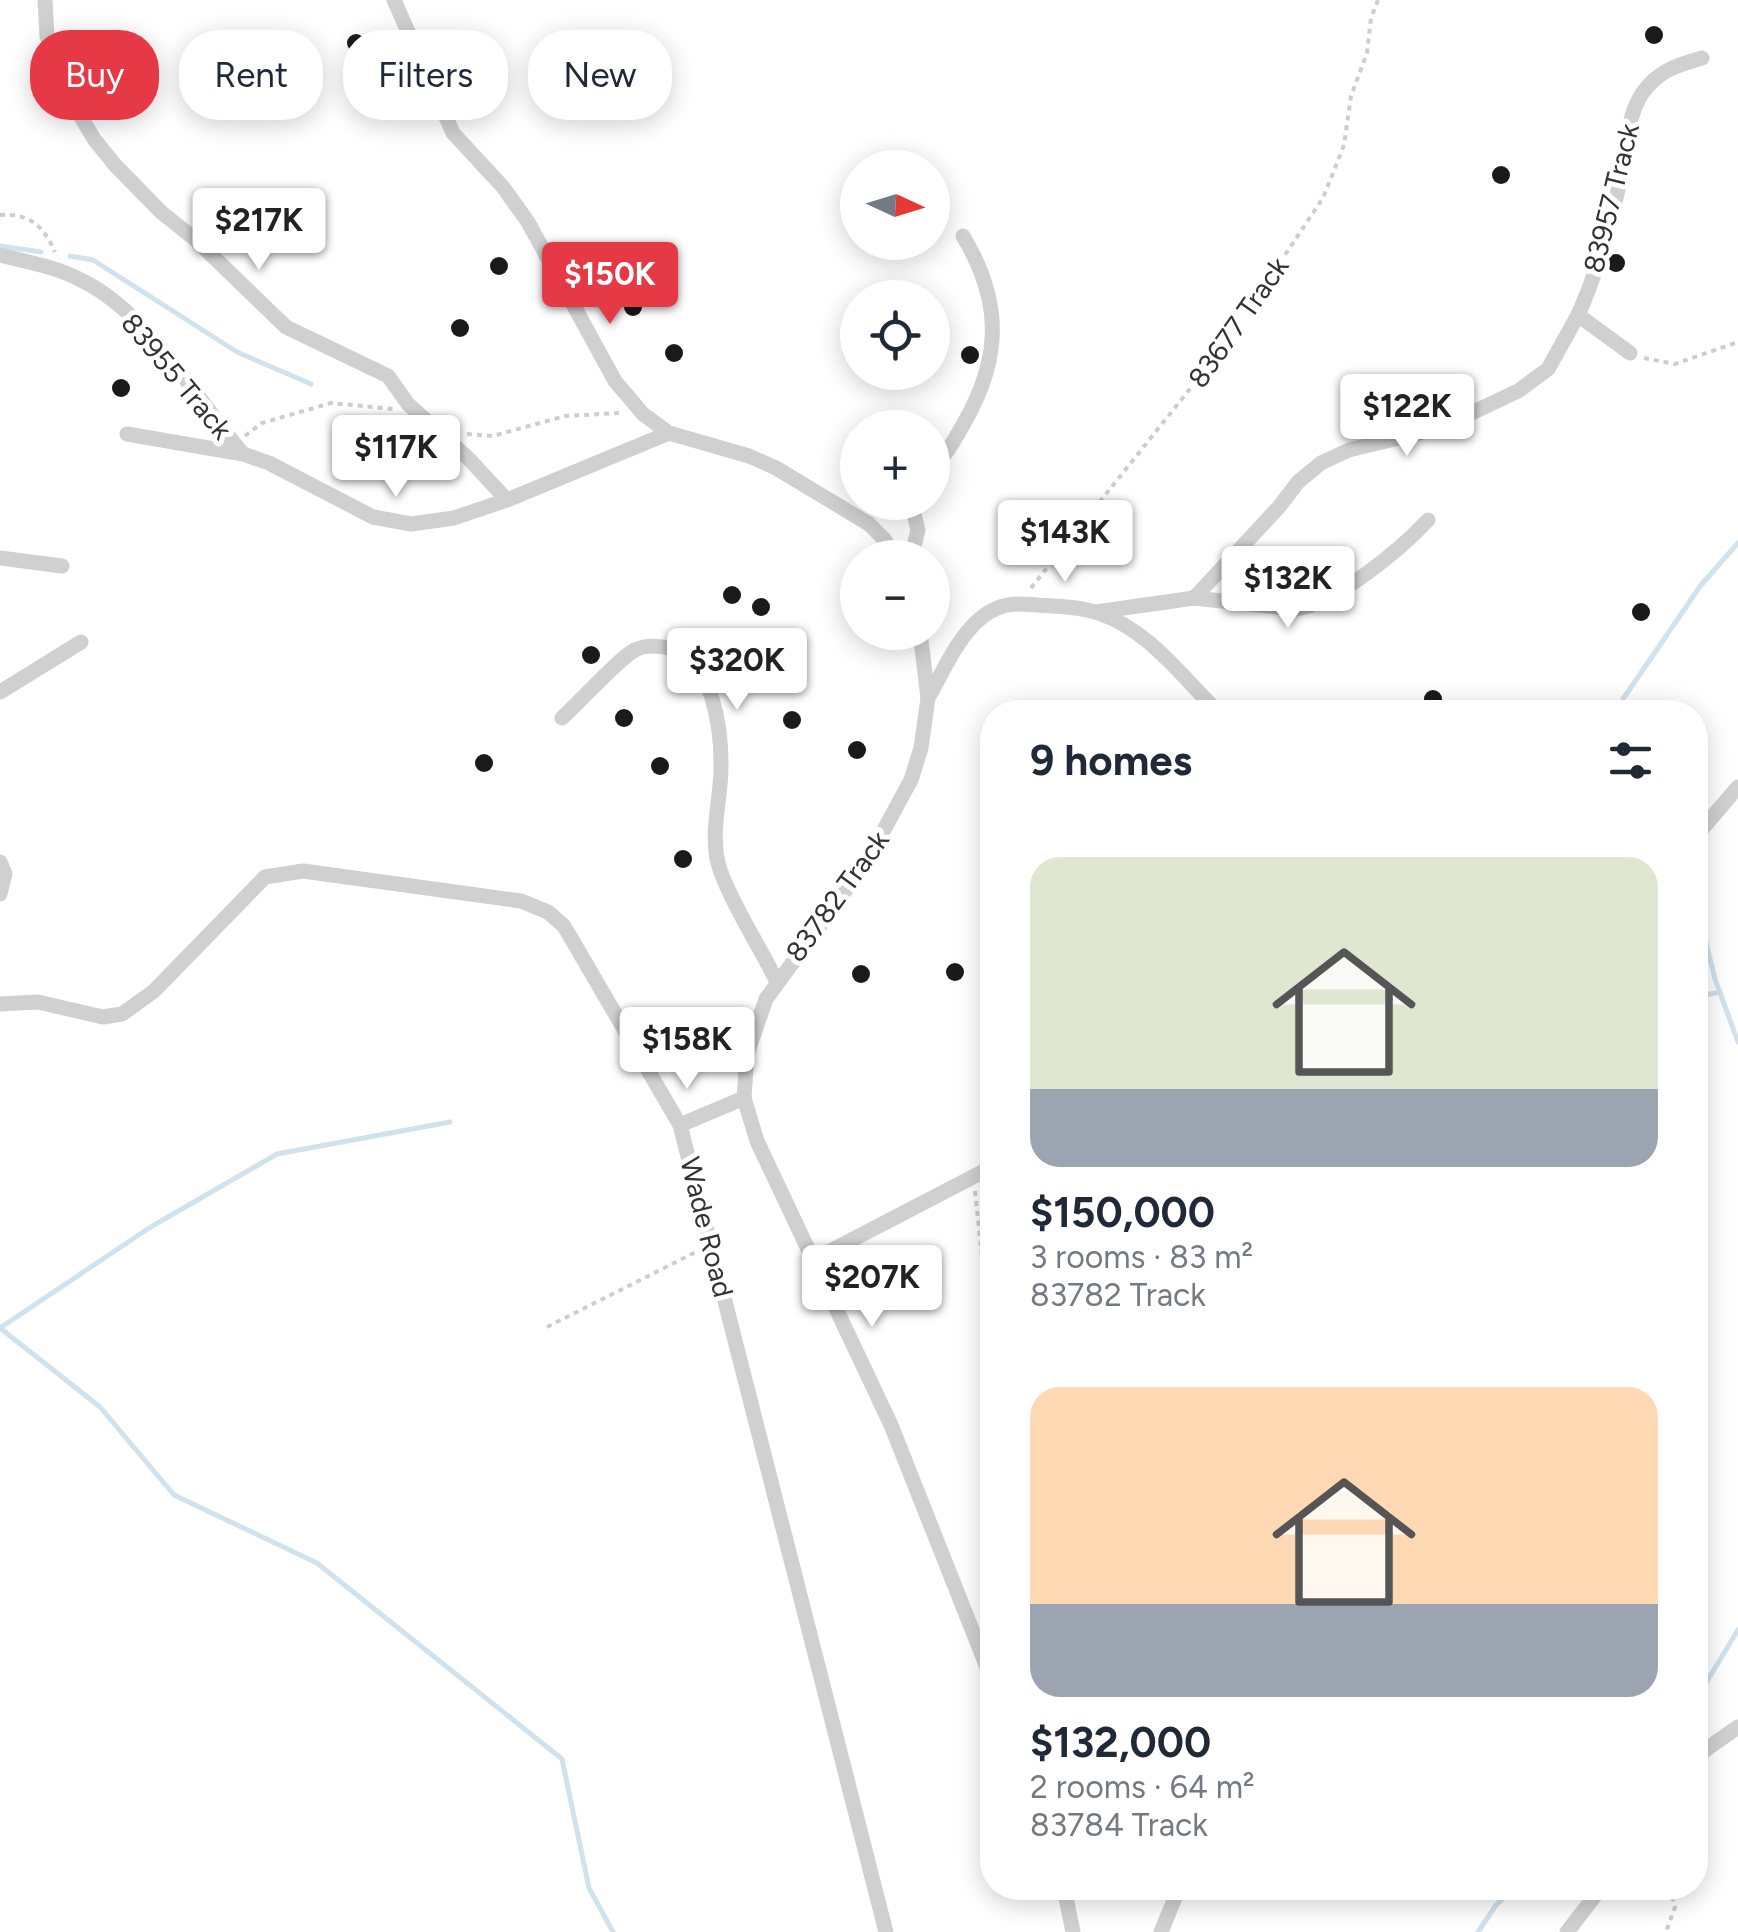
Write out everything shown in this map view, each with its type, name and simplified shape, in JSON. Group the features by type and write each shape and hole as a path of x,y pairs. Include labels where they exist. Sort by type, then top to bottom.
{"street":[{"path":"46,0 47,36 69,97 94,139 116,164 161,212 196,240 286,327 388,376 408,404 468,458 507,500"},
{"path":"394,0 453,132 503,187 528,222 615,381 644,414 669,434 749,456 776,468 868,524 885,540"},
{"name":"83957 Track","path":"1194,598 1298,482 1321,463 1349,450 1440,428 1518,392 1548,369 1578,315 1612,218 1634,108 1648,85 1672,67 1702,58"},
{"path":"950,447 978,399 990,364 993,337 988,285 963,236"},
{"name":"83955 Track","path":"0,255 71,276 104,295 150,336 243,454"},
{"path":"1578,315 1630,353"},
{"path":"127,434 243,454 388,522 411,524 454,518 507,500 669,434"},
{"path":"928,698 966,633 996,606 1020,604 1096,612 1194,598 1296,609 1310,607 1378,567 1428,520"},
{"path":"0,558 62,566"},
{"path":"1096,612 1121,623 1155,648 1206,700"},
{"path":"0,692 81,642"},
{"path":"562,718 632,651 660,646 691,657 712,702 720,740 722,766 715,833 718,863 776,980"},
{"name":"83782 Track","path":"744,1098 747,1054 776,980 867,861 898,809 921,748 928,698 922,650"},
{"path":"1708,822 1738,787"},
{"path":"0,862 5,874 0,894"},
{"name":"Wade Road","path":"0,1004 38,1002 103,1017 122,1014 154,991 265,878 287,872 521,901 548,912 564,926 680,1125 886,1932"},
{"path":"680,1125 744,1098 758,1142 891,1425 980,1650"},
{"path":"814,1258 980,1174"},
{"path":"1708,1748 1738,1727"},
{"path":"1066,1900 1073,1932"},
{"path":"1161,1932 1175,1900"},
{"path":"1567,1932 1592,1900"}],"path":[{"name":"83677 Track","path":"1020,604 1052,558 1082,527 1197,380 1235,316 1287,252 1323,198 1344,145 1351,96 1367,53 1371,18 1378,0"},
{"path":"0,216 21,214 32,219 71,276"},
{"path":"1630,353 1675,364 1738,342"},
{"path":"974,1177 980,1236"},
{"path":"547,1327 712,1245"},
{"path":"1666,1932 1675,1907 1673,1900"}],"building":[{"path":"1654,26 1663,35 1654,44 1645,35"},
{"path":"1501,166 1510,175 1501,184 1492,175"},
{"path":"1616,254 1625,263 1616,272 1607,263"},
{"path":"499,257 508,266 499,275 490,266"},
{"path":"633,298 642,307 633,316 624,307"},
{"path":"460,319 469,328 460,337 451,328"},
{"path":"674,344 683,353 674,362 665,353"},
{"path":"970,346 979,355 970,364 961,355"},
{"path":"121,379 130,388 121,397 112,388"},
{"path":"732,586 741,595 732,604 723,595"},
{"path":"761,598 770,607 761,616 752,607"},
{"path":"1641,603 1650,612 1641,621 1632,612"},
{"path":"591,646 600,655 591,664 582,655"},
{"path":"1433,690 1442,700 1424,699"},
{"path":"624,709 633,718 624,727 615,718"},
{"path":"792,711 801,720 792,729 783,720"},
{"path":"857,741 866,750 857,759 848,750"},
{"path":"484,754 493,763 484,772 475,763"},
{"path":"660,757 669,766 660,775 651,766"},
{"path":"683,850 692,859 683,868 674,859"},
{"path":"955,963 964,972 955,981 946,972"},
{"path":"861,965 870,974 861,983 852,974"}],"waterway":[{"path":"0,246 41,252"},
{"path":"70,256 93,260 237,352 311,384"},
{"path":"1623,700 1701,585 1738,543"},
{"path":"1708,951 1738,1042"},
{"path":"1708,994 1720,992"},
{"path":"450,1122 277,1154 149,1228 0,1328 100,1407 174,1495 317,1563 562,1759 589,1888 613,1932"},
{"path":"1708,1680 1738,1630"},
{"path":"1478,1932 1502,1900"}]}
